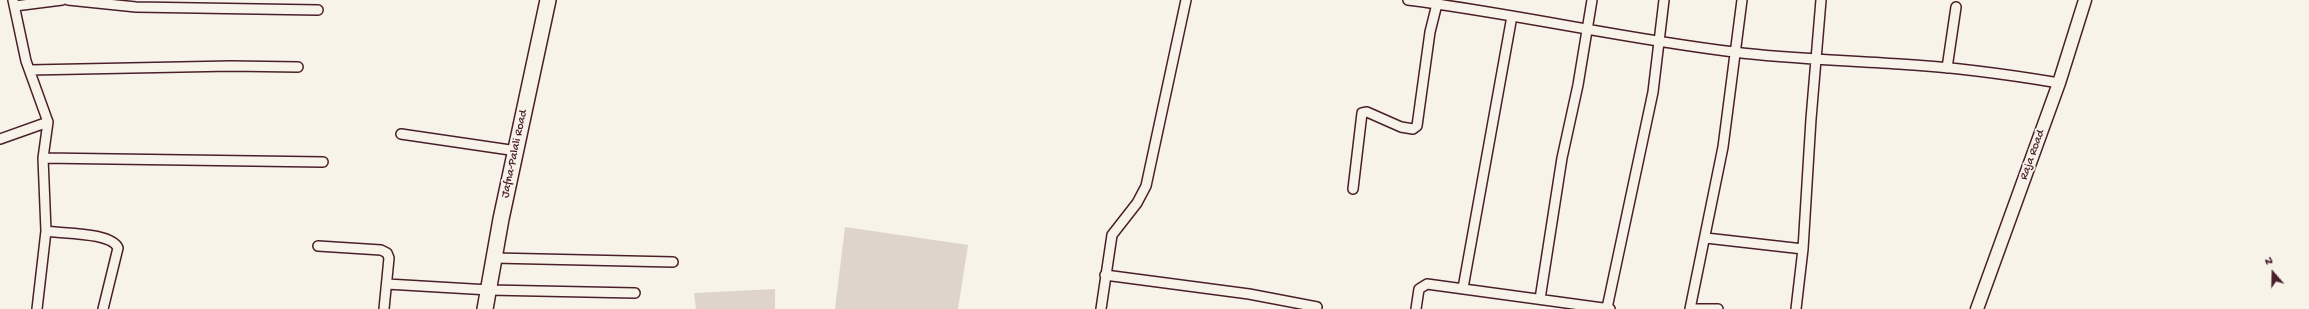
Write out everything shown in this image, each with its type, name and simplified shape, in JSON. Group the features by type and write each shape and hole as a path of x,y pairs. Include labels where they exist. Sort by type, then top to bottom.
{"main road":[{"name":"Jafna-Palali Road","path":"485,309 494,258 548,0"}],"street":[{"path":"37,309 46,231 43,158 48,122 30,70 21,38 14,3 62,0"},
{"path":"68,0 136,7 318,10"},
{"path":"1101,309 1112,235 1144,192 1186,0"},
{"path":"1408,0 1437,2 1660,43 1736,53 1947,68 2015,75 2059,83"},
{"path":"1540,299 1562,158 1578,85 1592,0"},
{"path":"1416,309 1419,289 1422,285 1427,284 1609,309 1638,170 1660,43 1664,0"},
{"path":"1690,309 1706,238 1711,200 1724,147 1742,0"},
{"path":"1796,309 1803,249 1821,0"},
{"name":"Raja Road","path":"1977,309 2059,83 2085,0"},
{"path":"1353,189 1362,113 1367,112 1400,127 1413,129 1417,126 1429,39 1437,2"},
{"path":"1947,68 1956,7"},
{"path":"1463,288 1512,16"},
{"path":"30,70 231,66 298,67"},
{"path":"0,139 48,122"},
{"path":"401,134 517,151"},
{"path":"43,158 323,162"},
{"path":"46,231 88,235 112,239 116,242 118,248 103,309"},
{"path":"1706,238 1803,249"},
{"path":"318,246 384,251 388,258 384,309"},
{"path":"494,258 673,262"},
{"path":"1105,275 1249,294 1317,307"},
{"path":"387,284 488,290 635,293"},
{"path":"1694,309 1718,309"}],"shaded area":[{"path":"845,227 968,245 958,309 835,309"},
{"path":"775,289 775,309 696,309 694,293"}]}
